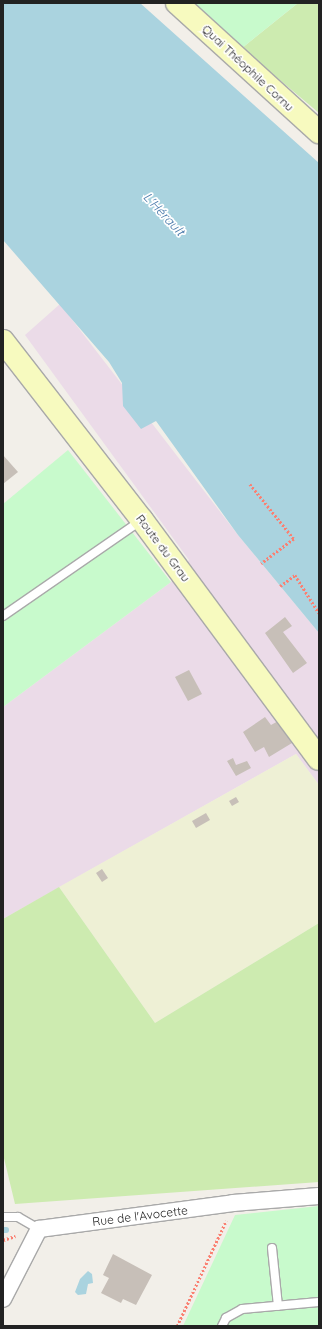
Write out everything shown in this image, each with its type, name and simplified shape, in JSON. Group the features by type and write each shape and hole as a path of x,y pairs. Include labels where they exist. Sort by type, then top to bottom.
{"street":[{"name":"Quai Théophile Cornu","path":"177,3 319,132"},
{"name":"Route du Grau","path":"3,341 142,520 319,759"},
{"name":"Rue de l'Avocette","path":"39,1229 233,1203 319,1196"},
{"path":"3,1299 39,1229"}],"lane":[{"path":"3,616 142,520"},
{"path":"3,1217 18,1217 39,1229"},
{"path":"272,1248 278,1306"},
{"path":"222,1326 226,1318 242,1309 319,1302"}],"path":[{"path":"250,484 294,539 261,564"},
{"path":"280,586 295,575 319,613"},
{"path":"177,1326 221,1234 233,1203"}],"shaded area":[{"path":"60,304 238,535 319,633 319,785 296,754 3,919 3,707 171,582 189,560 25,335"}],"green space":[{"path":"194,3 298,3 242,48"},
{"path":"298,3 319,3 319,113 242,48"},
{"path":"68,450 171,582 3,707 3,504"},
{"path":"296,754 319,785 319,923 155,1023 59,887"},
{"path":"59,887 155,1023 319,923 319,1182 15,1204 3,1154 3,919"},
{"path":"319,1206 319,1326 183,1326 235,1215"}],"water":[{"name":"L'Hérault","path":"3,3 140,3 319,163 319,633 238,535 156,421 141,429 123,406 122,383 109,362 3,240"},
{"path":"88,1271 92,1274 93,1283 88,1284 86,1294 78,1295 75,1292 80,1279"}],"building":[{"path":"3,455 18,472 3,484"},
{"path":"285,617 292,626 283,632 307,663 293,673 265,633"},
{"path":"189,670 202,694 188,701 175,677"},
{"path":"265,717 271,725 280,720 292,743 269,757 264,747 255,752 243,732"},
{"path":"233,758 236,765 247,761 251,768 236,776 227,761"},
{"path":"236,797 239,802 232,806 229,801"},
{"path":"206,813 210,820 196,828 192,821"},
{"path":"102,869 108,878 102,882 96,873"},
{"path":"113,1254 152,1275 136,1305 123,1299 121,1303 101,1293 109,1278 103,1275"}]}
